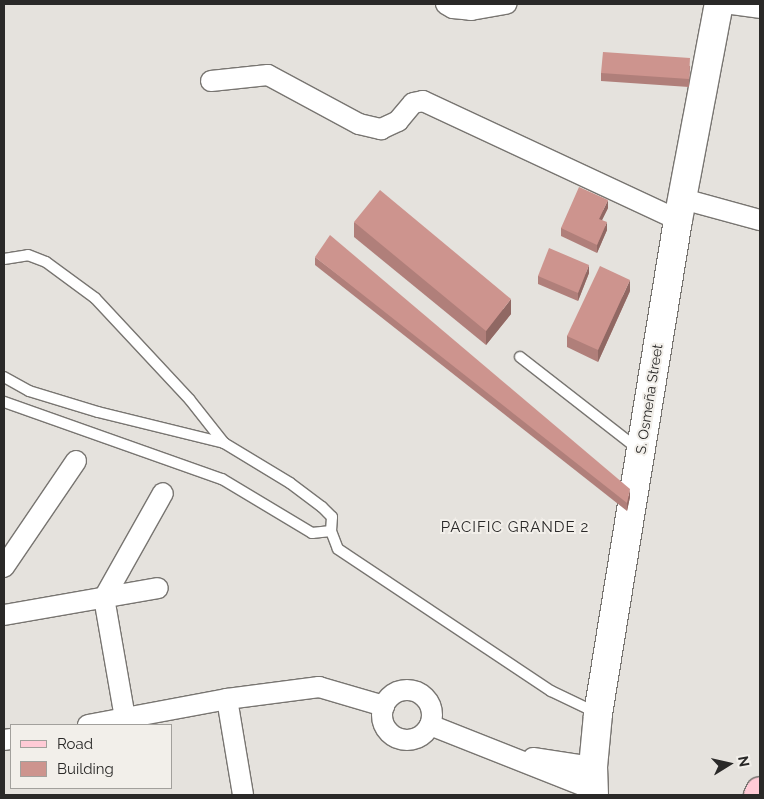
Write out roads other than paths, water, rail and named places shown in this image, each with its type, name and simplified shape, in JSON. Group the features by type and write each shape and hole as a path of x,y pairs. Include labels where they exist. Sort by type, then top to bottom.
{"main road":[{"path":"758,795 760,791"}],"street":[{"path":"446,4 453,8 471,10 506,4"},
{"name":"S. Osmeña Street","path":"594,784 598,714 640,451 680,210 719,4"},
{"path":"732,4 760,8"},
{"path":"211,81 268,75 359,124 381,129 398,121 413,103 423,101 680,210 760,220"},
{"path":"4,567 76,461"},
{"path":"125,718 104,598 163,493"},
{"path":"4,614 158,588"},
{"path":"93,724 227,700 319,687 384,706"},
{"path":"401,691 417,692 429,702 433,718 430,725 419,738 402,740 387,731 383,723 384,706 401,691"},
{"path":"227,700 243,795"},
{"path":"430,725 497,752 594,784"}],"lane":[{"path":"4,259 28,255 46,262 95,298 190,400 224,443"},
{"path":"520,357 640,451"},
{"path":"4,377 29,391 98,412 224,443 290,483 322,507 332,517 331,531 338,549 551,691 598,714"},
{"path":"4,402 222,479 312,534 331,531"}],"district":[{"name":"PACIFIC GRANDE 2","path":"515,528"}]}
